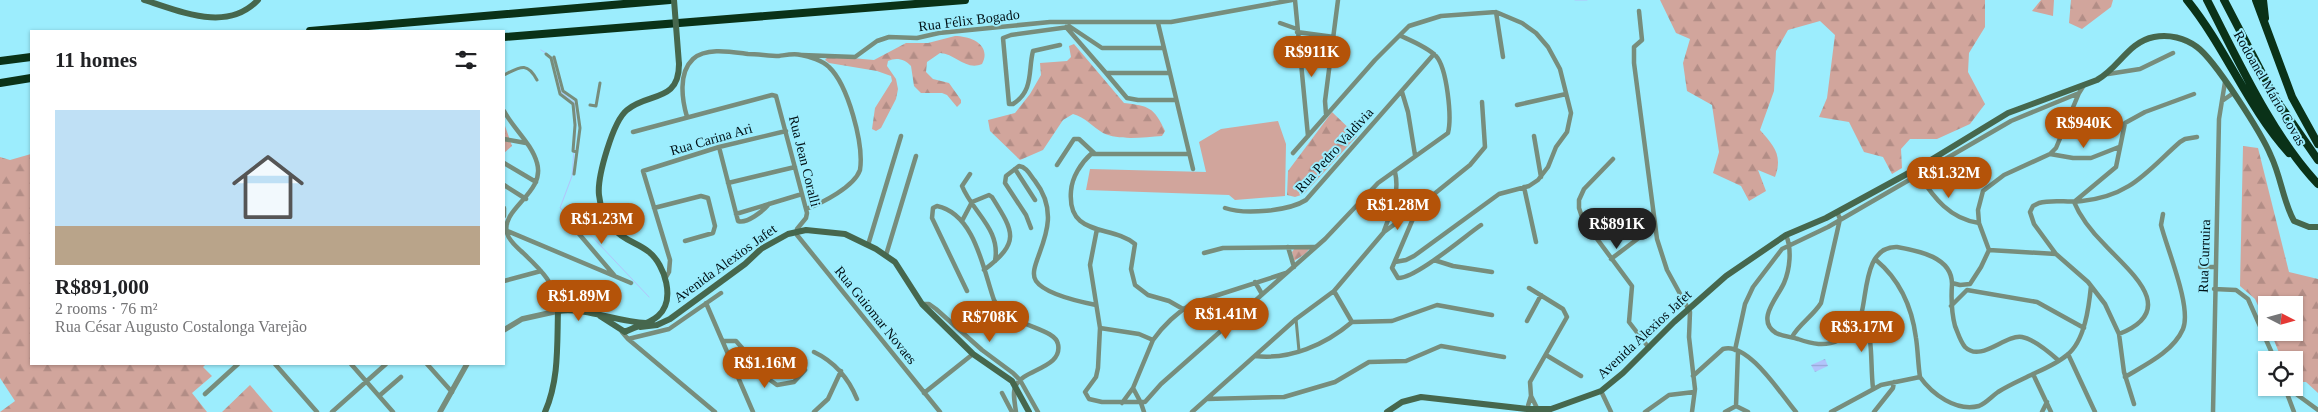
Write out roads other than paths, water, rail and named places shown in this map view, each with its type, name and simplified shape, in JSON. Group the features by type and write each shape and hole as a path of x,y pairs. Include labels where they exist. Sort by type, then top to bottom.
{"highway":[{"path":"322,30 672,0"},
{"path":"505,38 965,0"},
{"path":"2188,0 2280,144 2302,168"},
{"name":"Rodoanel Mário Covas","path":"2207,0 2248,78 2302,168 2318,184"},
{"name":"Rodoanel Mário Covas","path":"2224,0 2275,98 2318,160"},
{"path":"2256,0 2292,97 2318,144"},
{"path":"2263,0 2267,33"},
{"path":"0,61 30,57"},
{"path":"0,83 30,78"}],"main road":[{"path":"144,0 191,15 213,18 240,12 258,0"},
{"path":"545,412 552,397 556,380 558,311 579,311 600,316 625,327 640,327 652,321 666,306 668,293 660,267 650,253 621,236 609,223 602,209 598,190 619,118 629,108 667,92 682,73 679,64 672,0"},
{"name":"Avenida Alexios Jafet","path":"1387,412 1402,402 1421,397 1538,410 1560,407 1601,391 1623,373 1688,309 1726,276 1786,235 1918,172 2008,113 2084,85 2108,74 2136,45 2153,37 2164,36 2187,40 2207,56 2271,155 2287,206 2294,221 2309,227 2318,227"},
{"name":"Avenida Alexios Jafet","path":"640,327 654,326 665,322 694,302 768,244 796,231 844,234 886,255 903,272 922,304 973,354 1018,383 1030,412"},
{"path":"625,327 652,321 665,322"}],"street":[{"name":"Rua Félix Bogado","path":"682,73 693,58 702,54 720,52 774,56 855,56 877,41 889,37 917,38 956,30 1158,23 1294,0"},
{"path":"1294,0 1308,136"},
{"path":"1326,114 1338,0"},
{"path":"1639,11 1642,40 1634,47 1634,62 1657,239 1667,270 1691,316 1690,337 1694,376 1692,412"},
{"path":"1496,12 1503,57"},
{"path":"1293,153 1375,60 1409,26 1433,18 1496,12 1522,23 1541,38 1554,55 1571,113 1569,127 1556,147 1548,167 1534,183 1499,194 1414,256 1395,262"},
{"path":"1158,23 1193,169"},
{"path":"1280,23 1297,30 1334,37"},
{"path":"1060,45 1033,51 1032,73 1027,86 1019,100 1013,104 1008,104 1003,38 1011,35 1068,25 1099,48 1163,48"},
{"path":"1068,25 1128,98 1138,100 1176,100"},
{"path":"1097,229 1090,260 1100,328 1098,373 1085,392 1093,401 1141,403 1148,400 1152,394 1294,267 1378,183 1448,131 1445,82 1439,61 1434,54 1401,36"},
{"name":"Avenida Alexios Jafet","path":"2108,74 2140,68 2173,53"},
{"path":"546,54 552,57 561,89 565,95 576,100 580,128 574,174"},
{"name":"Rua Pedro Valdivia","path":"1225,208 1241,212 1299,204 1306,200 1434,54"},
{"path":"802,55 824,63 842,85 858,132 861,162 860,173 849,184 824,201 806,209"},
{"path":"505,74 518,68 525,67 532,71 537,80"},
{"path":"634,132 687,117 682,96 682,73"},
{"path":"1106,73 1169,73"},
{"name":"Rua Curruira","path":"2213,412 2219,113 2225,82"},
{"path":"590,105 596,106 600,83"},
{"name":"Avenida Alexios Jafet","path":"1736,406 1736,351 1742,313 1752,289 1778,253 2011,121 2079,92 2084,85"},
{"path":"1402,92 1408,112 1414,155"},
{"path":"1951,306 1967,290 1989,250 1979,223 1980,200 1987,186 2004,175 2050,154 2060,142 2079,92"},
{"path":"1517,105 1566,94"},
{"path":"2074,202 2114,169 2118,160 2123,126 2130,119 2194,94"},
{"path":"2222,101 2232,94"},
{"name":"Rua Jean Coralli","path":"687,117 774,95 779,100 806,209 806,218 796,231"},
{"path":"1192,412 1296,319 1334,291 1384,232 1470,165 1485,147 1482,102"},
{"path":"505,112 538,163 536,182 526,199 508,219 505,230 512,242 541,271 554,288 558,311 522,319 505,329"},
{"name":"Rua Carina Ari","path":"654,208 643,171 719,147 786,131"},
{"path":"868,245 902,136"},
{"path":"1534,136 1541,177"},
{"path":"2134,404 2125,377 2119,334 2099,296 2091,286 2056,254 2034,224 2030,210 2036,204 2044,202 2074,202 2097,198 2131,186 2180,142 2185,139 2198,137"},
{"path":"505,139 526,143"},
{"path":"1058,165 1074,139 1079,139 1094,153"},
{"path":"719,147 738,221 743,222 763,210 769,204"},
{"path":"2050,154 2091,158 2119,147"},
{"path":"1183,310 1169,301 1148,295 1135,285 1131,269 1135,244 1078,220 1071,198 1075,176 1084,161 1094,153 1189,154"},
{"path":"886,255 916,156"},
{"path":"1613,158 1584,188 1579,200 1580,215 1632,286 1629,322 1649,348"},
{"path":"505,164 536,182"},
{"path":"1031,228 1026,215 1005,183 1006,176 1019,166 1025,168 1046,198 1048,214 1046,238 1034,266 1033,277 1037,283 1049,290 1096,305"},
{"path":"728,183 795,167"},
{"path":"1015,169 1035,200"},
{"path":"1384,232 1398,185 1395,172"},
{"path":"1918,172 1932,196 1942,206 1971,222 1979,223"},
{"path":"970,174 962,186 986,220 996,241 997,250 994,262"},
{"path":"505,187 526,199"},
{"path":"1524,187 1536,242"},
{"path":"736,214 802,194"},
{"path":"962,221 972,202 986,194 992,197 1011,229 1010,242 994,262 984,270"},
{"path":"665,279 668,275 670,260 654,208 701,196 708,198 715,226 713,233 685,241"},
{"path":"2074,202 2084,221 2106,246 2129,267 2144,290 2148,302 2145,315 2136,325 2119,334"},
{"path":"967,291 948,252 932,212 937,206 945,207 962,221 969,231 994,300 1000,310 1013,320 1054,335 1058,342 1058,352 1052,360 1018,383 1014,412"},
{"path":"1418,207 1392,268 1393,273 1401,279 1434,260 1481,225"},
{"path":"1792,338 1796,329 1821,303 1840,219 1837,212"},
{"path":"2125,377 2166,350 2176,340 2184,325 2184,303 2161,225 2163,214"},
{"path":"574,228 614,275"},
{"path":"505,230 631,283"},
{"name":"Rua Guiomar Novaes","path":"796,231 804,245 940,412"},
{"path":"1611,259 1644,234"},
{"path":"1786,235 1790,245 1784,283 1768,310 1767,318 1770,327 1776,333 1812,343 1833,342 1849,332 1862,312 1867,276 1876,260 1883,251 1892,247 1905,248 1943,262 1949,271 1952,282 1951,306 1961,342 1970,350 1984,350 2022,337 2058,360"},
{"path":"1288,247 1294,267"},
{"path":"1204,252 1223,248 1315,247"},
{"path":"1989,250 2056,254"},
{"path":"1434,260 1452,266 1492,272"},
{"path":"1876,260 1894,278 1906,297 1916,337 1920,377 1943,400 1972,408 1986,402 2011,384 2068,354 2084,328 2091,300 2091,286"},
{"path":"2200,267 2215,267"},
{"path":"505,281 541,271"},
{"path":"1122,403 1133,388 1153,340 1183,310 1193,303 1287,273"},
{"path":"1255,282 1262,294"},
{"path":"1952,282 1960,285 1970,284"},
{"path":"579,311 584,288"},
{"path":"1527,409 1531,396 1530,382 1567,317 1563,310 1530,288"},
{"path":"2214,289 2236,290 2248,299 2271,351"},
{"path":"1967,290 2037,302 2084,328"},
{"path":"1334,291 1352,322"},
{"name":"Avenida Alexios Jafet","path":"630,339 669,329 721,293"},
{"path":"1527,321 1541,295"},
{"path":"2091,300 2099,296"},
{"path":"706,303 753,412"},
{"name":"Avenida Alexios Jafet","path":"922,304 929,304 936,309 1018,383 1038,412"},
{"path":"1254,356 1279,357 1322,343 1352,322 1392,321 1437,306 1492,315"},
{"path":"1862,312 1871,347 1873,388"},
{"path":"1296,319 1299,351"},
{"path":"625,327 630,339 636,346 715,412"},
{"path":"1100,328 1139,334 1153,340"},
{"path":"724,341 736,341 770,380 778,385 794,382 805,370"},
{"path":"1207,399 1284,397 1335,382 1369,362 1406,360 1441,346 1504,357"},
{"path":"1694,376 1723,349 1728,348 1756,363 1796,412"},
{"path":"814,352 834,364 841,371 852,387 856,399"},
{"path":"924,393 973,354"},
{"path":"2068,354 2095,412"},
{"path":"1546,355 1581,376"},
{"path":"205,394 237,365"},
{"path":"276,365 317,412"},
{"path":"352,365 393,412"},
{"path":"332,412 385,365"},
{"path":"428,365 452,392"},
{"path":"440,412 467,365"},
{"path":"814,412 828,399 841,371"},
{"path":"2033,374 2051,412"},
{"path":"379,396 401,377"},
{"path":"1831,412 1873,388 1920,377"},
{"path":"1874,412 1893,388 1894,382"},
{"path":"1133,388 1144,412"},
{"path":"1601,391 1612,412"},
{"path":"1645,412 1669,395 1694,392"},
{"path":"1002,393 1014,412"},
{"path":"1138,397 1152,394"},
{"path":"1531,396 1538,410"},
{"path":"2289,396 2294,412"},
{"path":"2298,396 2318,410"},
{"path":"2042,412 2047,402"},
{"path":"1725,412 1736,406 1748,412"}],"water":[{"path":"1825,359 1828,366 1815,372 1811,365"}],"waterway":[{"path":"1575,0 1587,0"},
{"path":"541,50 546,53"},
{"path":"557,76 561,92 574,102 576,120"},
{"path":"576,124 572,176 560,208 582,226 649,297"}]}
